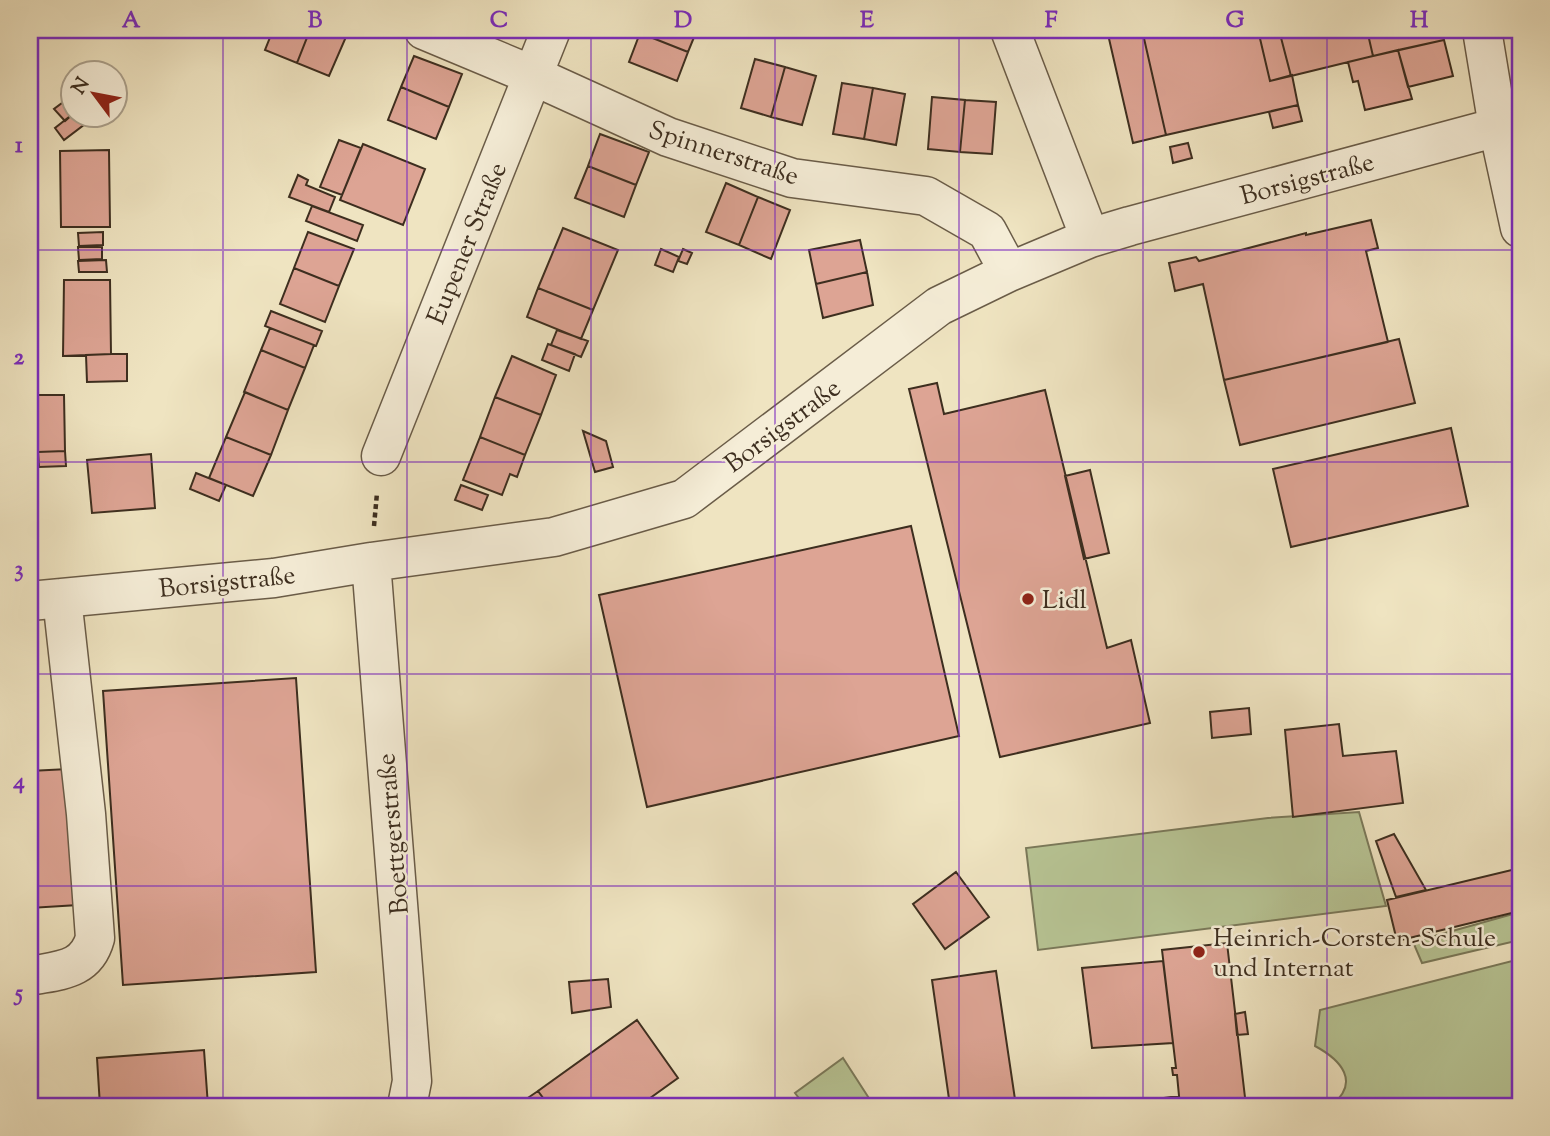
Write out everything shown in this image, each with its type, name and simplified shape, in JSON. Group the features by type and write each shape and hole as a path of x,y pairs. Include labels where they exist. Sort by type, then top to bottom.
{"street":[{"name":"Spinnerstraße","path":"424,30 668,137 792,178 926,196 988,231 1009,272"},
{"name":"Eupener Straße","path":"381,456 551,30"},
{"path":"1010,30 1090,238"},
{"path":"1482,30 1498,127 1520,228"},
{"name":"Borsigstraße","path":"46,599 274,578 554,537 684,499 939,306 1009,272 1090,238 1130,226 1498,127"},
{"name":"Boettgerstraße","path":"371,562 412,1081 407,1106"},
{"path":"30,976 76,966 87,956 95,937 86,814 46,599"}],"path":[{"path":"371,562 381,456"}],"green space":[{"path":"1359,812 1386,906 1038,950 1026,848 1268,818"},
{"path":"1520,912 1520,940 1422,963 1413,942"},
{"path":"1520,959 1520,1105 1331,1106 1340,1097 1346,1080 1344,1072 1333,1058 1315,1046 1320,1010"},
{"path":"843,1058 874,1106 805,1106 795,1093"}],"building":[{"path":"217,30 240,30 237,37"},
{"path":"273,30 310,30 297,63 265,50"},
{"path":"310,30 349,30 329,76 297,63"},
{"path":"642,30 697,30 688,52 640,33"},
{"path":"1107,30 1159,30 1143,34 1166,135 1133,143"},
{"path":"1159,30 1258,30 1270,81 1292,75 1298,105 1166,135 1143,34"},
{"path":"1258,30 1279,30 1291,76 1270,81"},
{"path":"1279,30 1367,30 1373,56 1291,76"},
{"path":"1367,30 1442,30 1444,40 1373,56"},
{"path":"640,33 688,52 677,81 629,62"},
{"path":"1444,40 1453,76 1408,87 1398,50"},
{"path":"1398,50 1412,99 1365,110 1358,81 1353,82 1348,62"},
{"path":"414,56 462,74 449,107 401,87"},
{"path":"755,59 785,67 771,117 741,108"},
{"path":"785,67 816,76 802,125 771,117"},
{"path":"842,83 873,88 864,139 833,134"},
{"path":"401,87 449,107 436,139 388,120"},
{"path":"873,88 905,94 896,145 864,139"},
{"path":"932,97 965,100 960,152 928,149"},
{"path":"965,100 996,102 992,154 960,152"},
{"path":"60,104 60,116 54,109"},
{"path":"1298,105 1302,121 1273,128 1269,112"},
{"path":"60,124 60,130 77,130 64,140 55,128"},
{"path":"600,134 649,152 636,185 588,166"},
{"path":"339,140 361,148 342,195 320,187"},
{"path":"1188,143 1192,158 1173,163 1170,147"},
{"path":"363,144 425,169 403,225 340,200"},
{"path":"109,150 110,227 61,227 60,151"},
{"path":"588,166 636,185 624,217 575,198"},
{"path":"298,175 308,180 306,185 335,197 329,212 289,197"},
{"path":"726,183 758,197 739,245 706,232"},
{"path":"758,197 790,210 771,259 739,245"},
{"path":"312,206 363,225 357,241 306,221"},
{"path":"1371,220 1378,248 1366,251 1388,342 1224,380 1203,284 1175,291 1169,263 1196,257 1199,261 1306,233"},
{"path":"563,228 618,250 593,310 538,288"},
{"path":"103,232 103,245 79,246 78,233"},
{"path":"308,232 354,249 339,286 294,268"},
{"path":"860,240 867,272 816,284 809,250"},
{"path":"78,247 102,247 102,259 79,260"},
{"path":"661,249 679,257 673,272 655,265"},
{"path":"683,249 692,253 687,264 678,261"},
{"path":"106,260 107,272 79,272 78,261"},
{"path":"294,268 339,286 325,322 280,304"},
{"path":"867,272 873,305 823,318 816,284"},
{"path":"64,280 110,280 111,354 63,356"},
{"path":"538,288 593,310 581,339 527,317"},
{"path":"271,311 322,331 316,346 265,326"},
{"path":"270,328 314,345 305,368 261,350"},
{"path":"557,330 588,341 581,357 551,345"},
{"path":"1399,339 1415,403 1240,445 1224,380"},
{"path":"548,344 575,354 569,371 542,360"},
{"path":"261,350 305,368 288,410 244,392"},
{"path":"127,354 127,381 87,382 86,355"},
{"path":"512,356 556,375 541,415 495,397"},
{"path":"30,383 37,383 38,430 30,431"},
{"name":"Lidl","path":"937,383 944,414 1045,390 1107,648 1131,640 1150,723 1000,757 909,389"},
{"path":"245,392 288,410 271,455 226,437"},
{"path":"37,395 64,395 65,451 38,452"},
{"path":"495,397 541,415 525,455 480,437"},
{"path":"1451,428 1468,506 1291,547 1273,469"},
{"path":"38,430 38,459 30,459 30,431"},
{"path":"583,431 606,441 613,467 595,472"},
{"path":"226,437 271,455 253,496 209,478"},
{"path":"480,437 525,455 517,477 510,474 502,495 463,480"},
{"path":"65,451 66,466 39,467 38,452"},
{"path":"151,454 155,508 92,513 87,460"},
{"path":"1090,470 1109,553 1084,559 1065,476"},
{"path":"196,473 226,485 219,501 190,489"},
{"path":"461,485 488,495 482,510 455,500"},
{"path":"911,526 959,736 647,807 599,595"},
{"path":"296,678 316,972 123,985 103,691"},
{"path":"1249,708 1251,734 1212,738 1210,712"},
{"path":"1339,724 1343,756 1396,751 1403,803 1293,817 1285,730"},
{"path":"68,769 78,905 30,908 30,771"},
{"path":"1394,834 1426,890 1396,897 1376,841"},
{"path":"1520,868 1520,911 1397,941 1387,900"},
{"path":"956,872 989,917 945,949 913,904"},
{"path":"1227,943 1246,1106 1180,1106 1177,1075 1173,1075 1172,1068 1176,1068 1162,950"},
{"path":"1163,961 1173,1043 1092,1048 1082,968"},
{"path":"996,971 1016,1106 950,1106 932,980"},
{"path":"608,979 611,1007 572,1013 569,982"},
{"path":"1245,1012 1248,1034 1237,1035 1235,1014"},
{"path":"637,1020 678,1078 639,1106 549,1106 538,1091"},
{"path":"204,1050 208,1106 100,1106 97,1058"},
{"path":"538,1091 549,1106 516,1106"},
{"path":"1179,1096 1180,1106 1142,1106 1141,1101"},
{"path":"100,1102 100,1106 56,1106 56,1105"}],"place":[{"name":"Lidl","path":"1028,599"},
{"name":"Heinrich-Corsten-Schule und Internat","path":"1199,952"}]}
